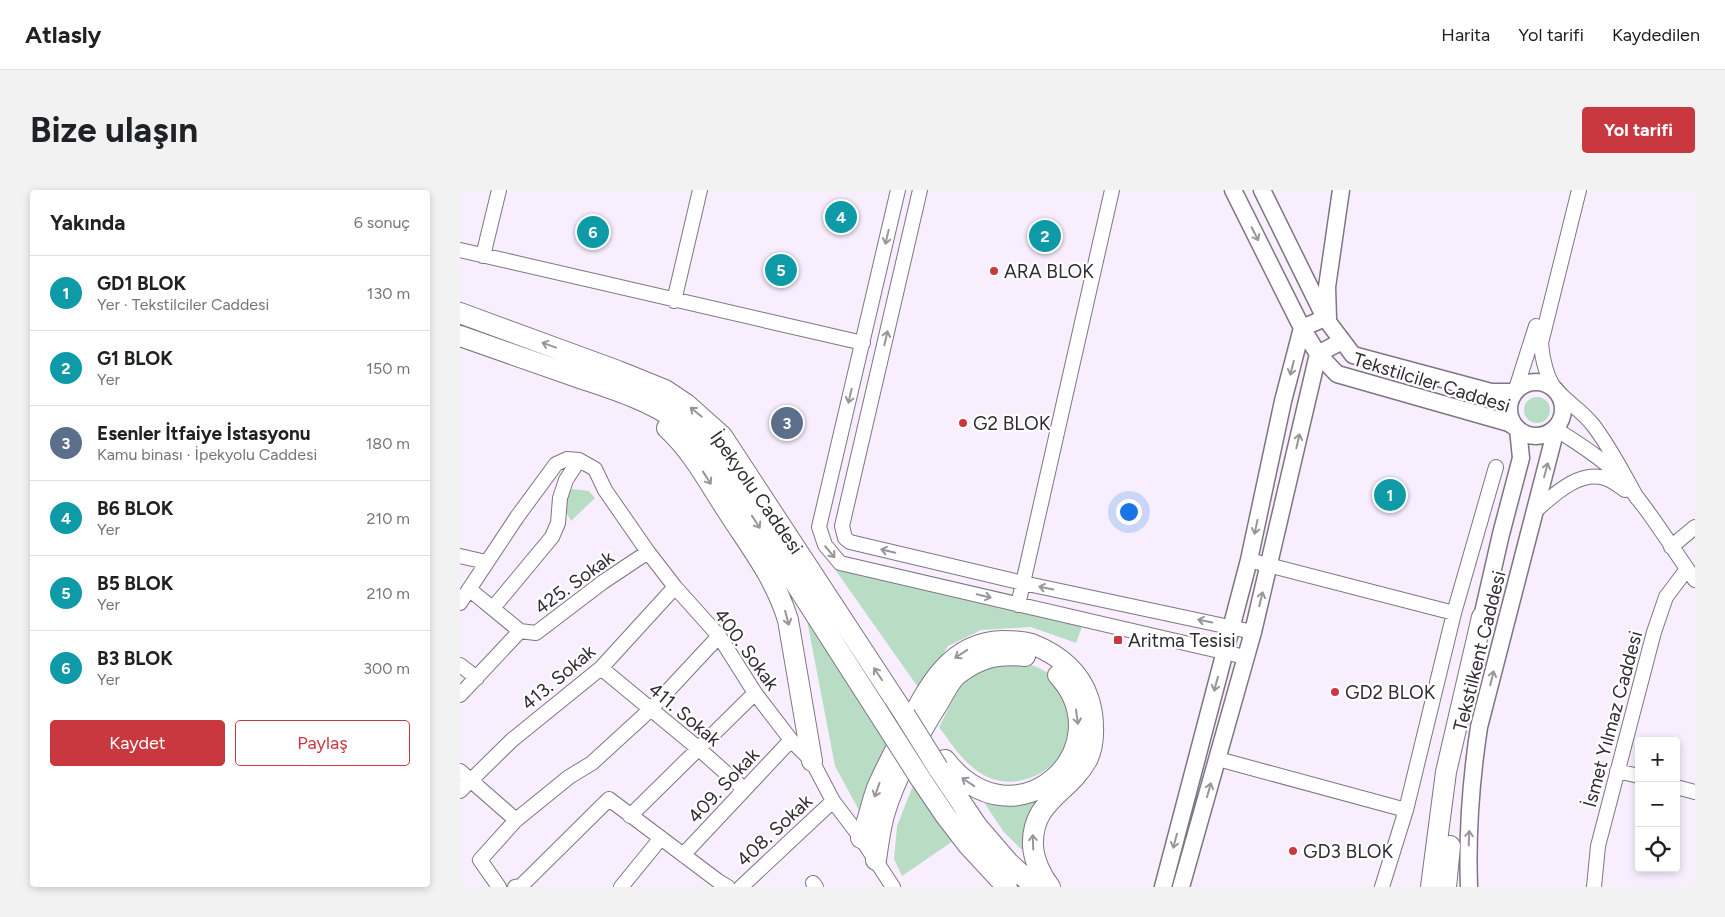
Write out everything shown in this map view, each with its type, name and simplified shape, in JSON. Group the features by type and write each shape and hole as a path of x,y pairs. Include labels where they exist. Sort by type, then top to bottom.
{"highway":[{"name":"İpekyolu Caddesi","path":"460,313 665,390 704,419 722,436 905,714 923,731 942,764"},
{"name":"İpekyolu Caddesi","path":"460,336 625,394 655,407 695,436 711,454 920,778 968,845 1007,887"},
{"path":"625,394 671,431 692,455 771,576 782,598 788,620 812,761"},
{"path":"1431,887 1446,772 1482,617"},
{"path":"1446,887 1458,772 1482,617"},
{"path":"862,838 881,780 936,676 949,662 975,646 1009,641 1030,644 1050,652 1069,666 1080,680 1088,696 1093,717 1093,738 1088,759 1066,788 1043,808 1036,820 1032,834 1033,851 1040,870 1050,887"},
{"path":"876,860 884,815 893,791 928,719 955,676 972,664 987,658 1007,654 1031,657 1048,666 1060,676 1069,688 1079,720 1077,739 1072,755 1064,768 1055,779 1041,788 1014,795 996,794 977,788 942,764"},
{"path":"942,764 977,826 1008,862 1035,887"}],"main road":[{"name":"Tekstilciler Caddesi","path":"1233,190 1302,328 1318,354 1337,374 1508,423 1518,429"},
{"name":"Tekstilciler Caddesi","path":"1262,190 1327,320 1353,355 1491,392 1515,392"},
{"path":"1163,887 1249,560 1283,401 1302,328 1327,320 1327,287 1341,190"},
{"path":"1181,887 1253,632 1318,354 1342,341"},
{"path":"1515,392 1521,387 1536,382 1551,386 1556,391"},
{"name":"Tekstilkent Caddesi","path":"1469,887 1468,867 1472,778 1479,727 1556,429 1564,415 1562,398 1556,391"},
{"name":"Tekstilkent Caddesi","path":"1482,617 1521,458 1518,429 1513,423 1509,407 1515,392"},
{"path":"1518,429 1525,434 1533,436 1549,434 1556,429"},
{"path":"1198,754 1218,759"}],"street":[{"path":"484,256 499,190"},
{"path":"674,301 700,190"},
{"path":"898,190 819,527 825,545 840,563 1245,657"},
{"path":"920,190 842,526 846,538 850,542 1023,583 1253,632"},
{"path":"1018,604 1112,190"},
{"name":"Tekstilkent Caddesi","path":"1515,392 1530,347 1571,190"},
{"name":"Tekstilkent Caddesi","path":"1556,391 1544,366 1541,343 1579,190"},
{"path":"460,250 674,301 863,343"},
{"path":"1556,391 1592,424 1614,456 1636,498"},
{"path":"1556,429 1602,461 1614,472 1636,498 1691,575"},
{"path":"460,602 556,464 567,459 580,460"},
{"path":"492,608 552,537 558,523 560,498 566,480 580,460"},
{"name":"400. Sokak","path":"580,460 595,470 605,490 648,552 675,587 718,636 755,693 791,740 812,761 833,801 862,838 892,887"},
{"path":"1382,887 1406,810 1454,613 1496,467"},
{"path":"1535,511 1561,489 1586,478 1604,478 1636,498"},
{"path":"1670,546 1695,527"},
{"name":"425. Sokak","path":"469,588 520,631 536,633 603,582 648,552"},
{"path":"460,556 486,562"},
{"path":"1249,560 1454,613"},
{"name":"İsmet Yılmaz Caddesi","path":"1594,887 1598,846 1654,632 1666,597 1691,575"},
{"name":"413. Sokak","path":"460,791 465,776 601,668 675,587"},
{"name":"425. Sokak","path":"460,695 520,631"},
{"path":"500,887 480,860 516,820 569,777 592,763 651,709 718,636"},
{"path":"460,665 476,678"},
{"name":"411. Sokak","path":"601,668 744,789"},
{"path":"630,816 755,693"},
{"name":"409. Sokak","path":"683,855 791,740"},
{"path":"1218,759 1406,810"},
{"path":"1617,771 1635,775"},
{"path":"465,776 516,820"},
{"path":"1680,788 1695,792"},
{"path":"515,887 521,886 609,799 720,885"},
{"name":"408. Sokak","path":"741,887 833,801"},
{"path":"621,887 661,838"}],"green space":[{"path":"1537,397 1546,401 1550,410 1546,419 1537,423 1528,419 1524,410 1528,401"},
{"path":"573,489 589,491 595,498 571,521 565,510 565,494"},
{"path":"834,568 1083,624 1076,643 1031,627 981,630 948,646 920,690"},
{"path":"805,610 889,745 862,816 835,766"},
{"path":"1013,660 1042,669 1059,683 1065,695 1071,728 1063,751 1044,771 1019,781 1005,781 992,779 973,768 939,727 960,687 975,672"},
{"path":"914,783 953,841 902,876 894,859 897,826"},
{"path":"981,798 1007,805 1037,801 1030,858 1003,831"}],"place":[{"name":"B6 BLOK","path":"841,217"},
{"name":"B3 BLOK","path":"593,232"},
{"name":"G1 BLOK","path":"1045,236"},
{"name":"B5 BLOK","path":"781,270"},
{"name":"ARA BLOK","path":"994,271"},
{"name":"Esenler İtfaiye İstasyonu","path":"787,423"},
{"name":"G2 BLOK","path":"963,423"},
{"name":"GD1 BLOK","path":"1390,495"},
{"name":"Aritma Tesisi","path":"1118,640"},
{"name":"GD2 BLOK","path":"1335,692"},
{"name":"GD3 BLOK","path":"1293,851"}]}
